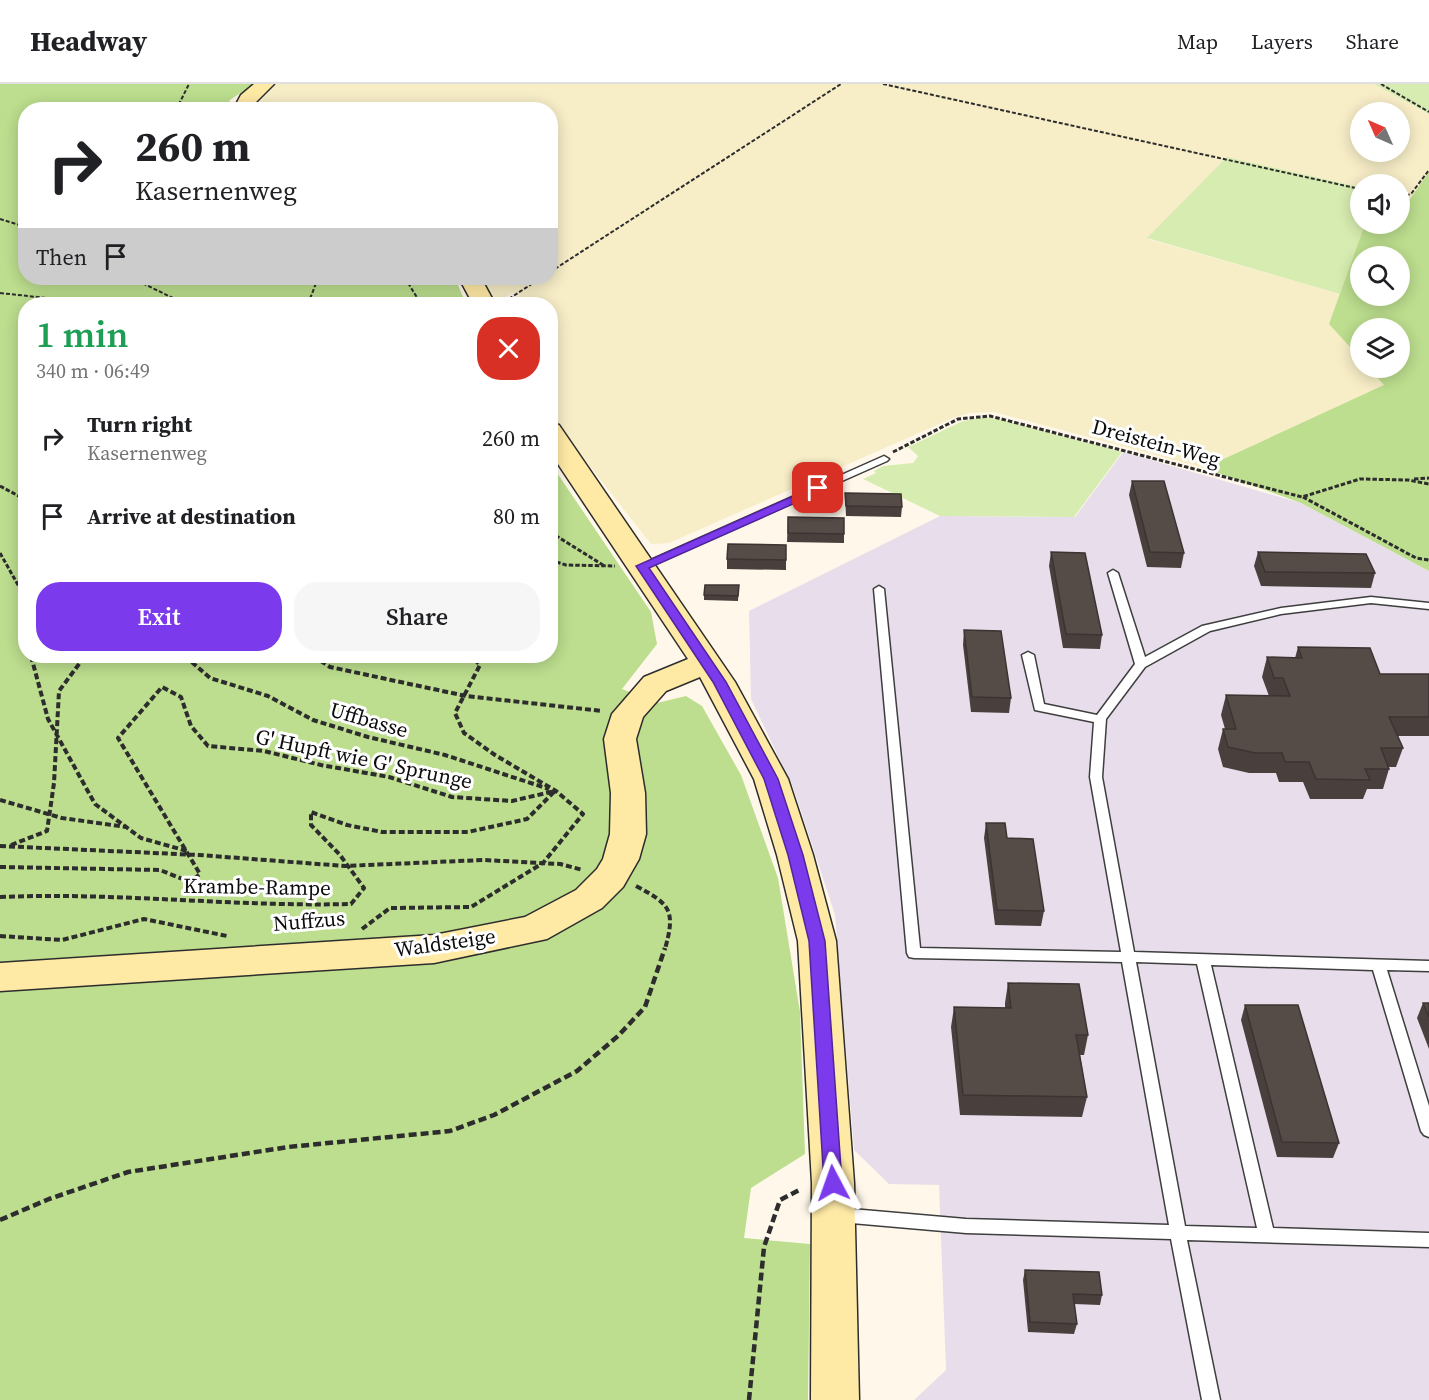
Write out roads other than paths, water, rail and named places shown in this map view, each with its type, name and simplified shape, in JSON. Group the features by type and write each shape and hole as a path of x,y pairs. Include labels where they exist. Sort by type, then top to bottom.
{"street":[{"path":"246,102 266,84"},
{"path":"476,285 487,297"},
{"path":"558,443 719,682 771,779 795,855 817,941 833,1199 835,1400"},
{"name":"Waldsteige","path":"0,977 434,949 534,929 589,899 610,878 621,859 628,834 628,793 620,739 628,714 655,684 705,664"}],"lane":[{"path":"645,570 884,459"},
{"path":"1113,573 1141,664"},
{"path":"879,589 914,953 1429,966"},
{"path":"1211,1400 1178,1233 1095,777 1100,719 1141,664 1206,628 1281,610 1371,600 1429,606"},
{"path":"1028,655 1039,707 1100,719"},
{"path":"1203,959 1267,1235"},
{"path":"1379,965 1429,1131"},
{"path":"833,1199 966,1226 1429,1240"}]}
